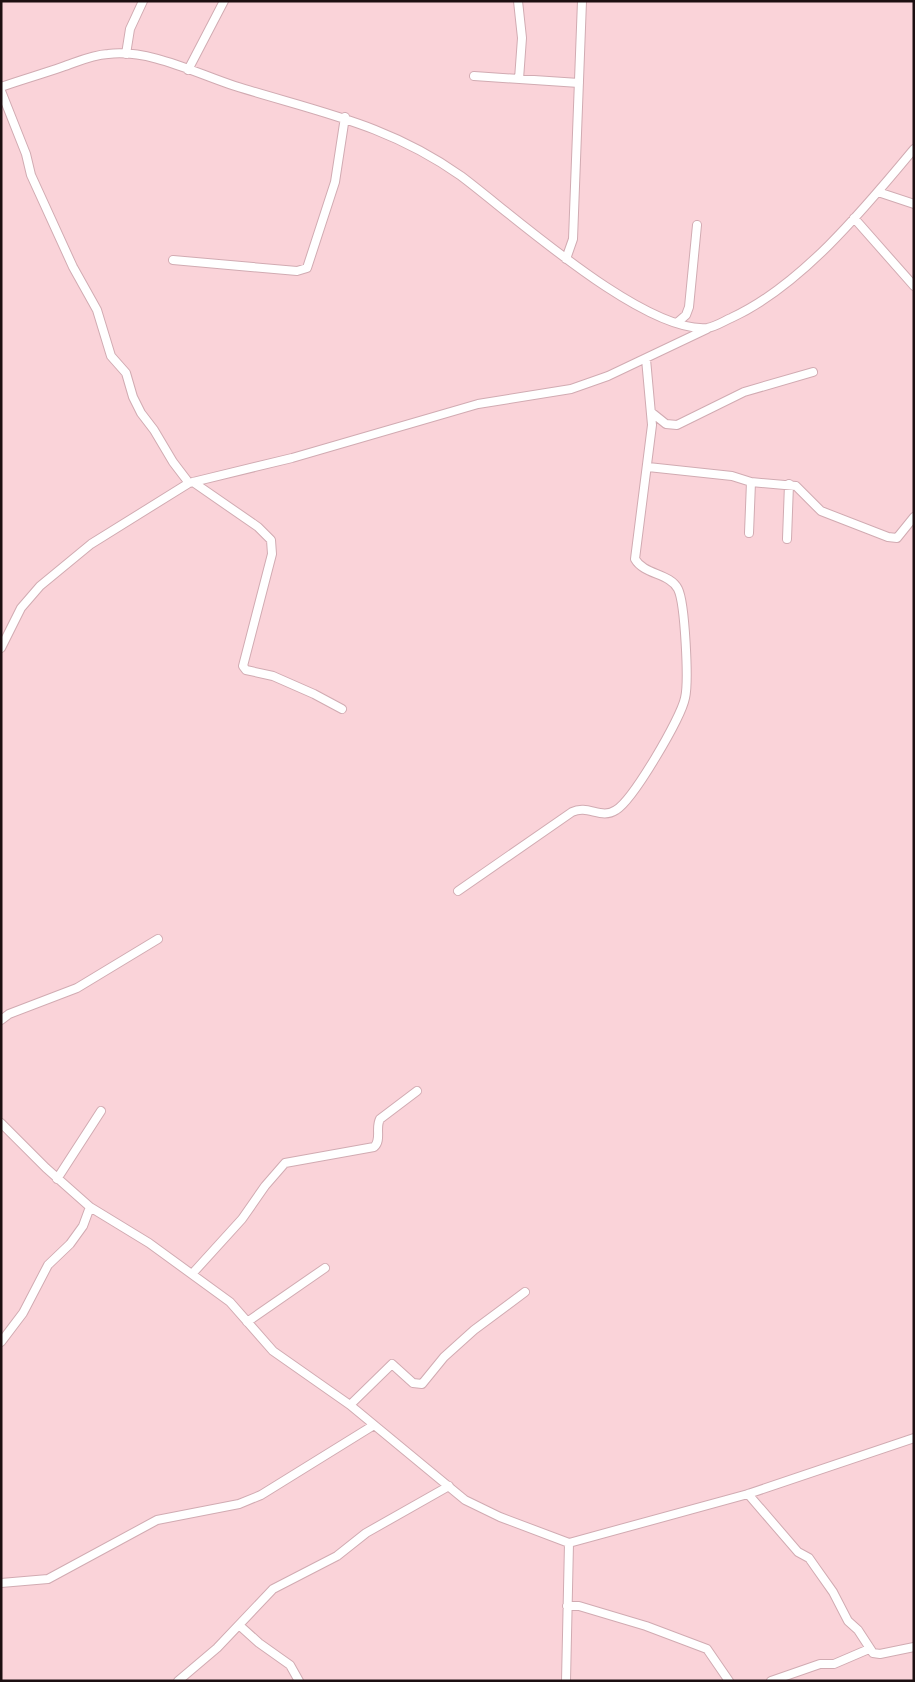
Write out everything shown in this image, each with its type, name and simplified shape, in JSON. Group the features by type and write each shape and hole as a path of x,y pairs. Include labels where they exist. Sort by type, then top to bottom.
{"street":[{"path":"126,54 130,29 143,1"},
{"path":"188,70 224,1"},
{"path":"518,1 522,38 518,79"},
{"path":"566,259 573,239 582,1"},
{"path":"1,87 89,57 109,53 126,54 159,58 188,70 345,117 372,127 426,152 485,195 566,259 615,292 652,312 678,322 708,328"},
{"path":"474,76 579,83"},
{"path":"1,91 26,154 31,175 73,268 88,292 111,356 126,373 133,397 141,413 173,462 191,483 258,527 271,540 272,554 243,666 246,670 273,676 342,709"},
{"path":"173,260 297,271 307,268 335,182 345,117"},
{"path":"1,648 21,608 40,586 92,544 191,483 292,458 478,404 571,389 608,376 646,359 761,302 787,282 854,218 914,149"},
{"path":"878,192 914,204"},
{"path":"854,218 914,286"},
{"path":"678,322 686,315 689,307 697,224"},
{"path":"458,891 572,812 587,809 604,814 618,809 644,775 682,707 686,696 684,625 679,590 669,580 646,569 635,559 648,468 651,412 646,359"},
{"path":"651,412 666,424 677,425 744,392 812,372"},
{"path":"648,468 732,476 751,482 789,484 799,487 820,511 888,537 897,538 914,517"},
{"path":"749,533 751,482"},
{"path":"787,539 789,484"},
{"path":"1,1020 9,1014 77,988 158,939"},
{"path":"192,1274 242,1219 265,1186 285,1163 374,1147 378,1140 377,1128 380,1119 417,1091"},
{"path":"57,1179 101,1111"},
{"path":"1,1123 57,1179 90,1207 130,1230 230,1302 273,1351 350,1405 465,1500 500,1517 569,1544 748,1494 914,1438"},
{"path":"1,1342 23,1314 48,1266 70,1244 83,1226 90,1207"},
{"path":"247,1322 325,1268"},
{"path":"350,1405 392,1364 413,1383 422,1384 444,1357 474,1330 525,1292"},
{"path":"1,1583 48,1579 157,1520 239,1504 261,1495 374,1425"},
{"path":"178,1681 217,1648 273,1589 337,1556 366,1533 449,1486"},
{"path":"748,1494 798,1552 809,1558 833,1592 848,1621 858,1630 873,1653 880,1654 914,1647"},
{"path":"566,1681 569,1544"},
{"path":"567,1606 579,1606 646,1626 707,1648 729,1681"},
{"path":"239,1625 259,1644 290,1665 299,1681"},
{"path":"771,1681 820,1664 834,1664 870,1649"}]}
